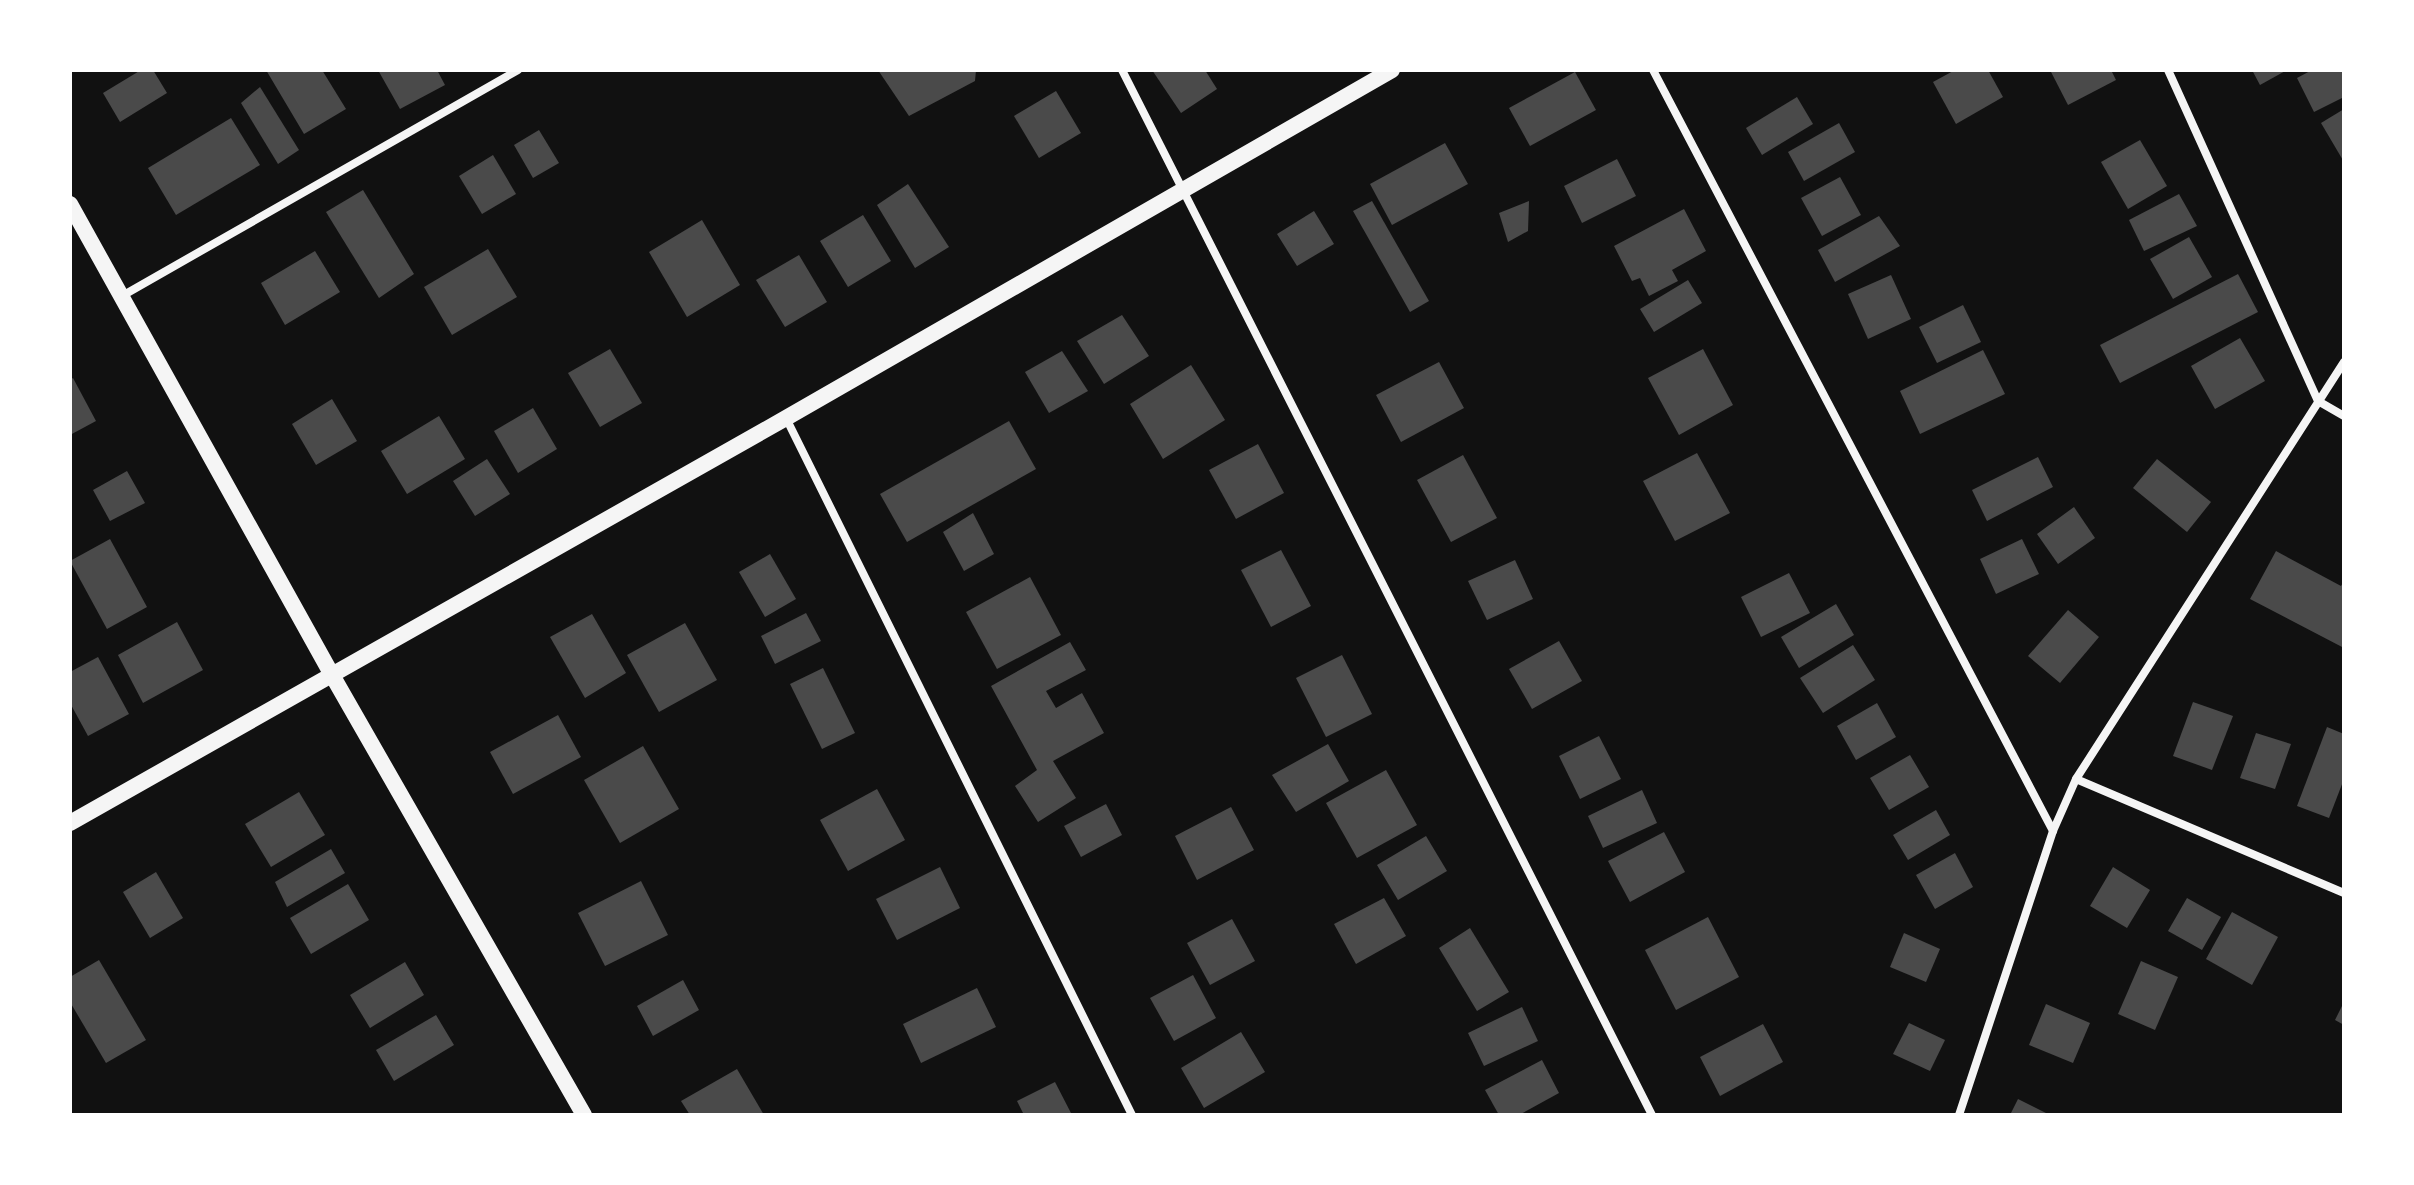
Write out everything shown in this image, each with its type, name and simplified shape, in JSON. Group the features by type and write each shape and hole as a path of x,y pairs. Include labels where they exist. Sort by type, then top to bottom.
{"main road":[{"path":"70,823 786,418 1392,70"},
{"path":"70,204 332,675 584,1115"}],"street":[{"path":"122,296 518,70"},
{"path":"1122,70 1652,1115"},
{"path":"1653,70 2053,831"},
{"path":"2168,70 2318,401 2344,416"},
{"path":"1959,1115 2053,831 2076,779 2344,362"},
{"path":"786,418 1132,1115"},
{"path":"2076,779 2344,893"}],"building":[{"path":"141,70 153,70 167,93 120,122 103,93"},
{"path":"266,70 322,70 346,109 304,134"},
{"path":"378,70 437,70 445,85 400,109"},
{"path":"878,70 976,70 975,81 909,116"},
{"path":"1152,70 1205,70 1217,89 1181,113"},
{"path":"1955,70 1988,70 2003,97 1956,124 1933,82"},
{"path":"2050,70 2111,70 2116,80 2068,105"},
{"path":"2252,70 2287,70 2260,85"},
{"path":"2312,70 2344,70 2344,97 2314,112 2297,78"},
{"path":"1575,72 1596,110 1530,146 1509,108"},
{"path":"260,87 299,150 278,164 241,103"},
{"path":"1056,91 1081,133 1039,158 1014,116"},
{"path":"1797,97 1813,124 1762,155 1746,128"},
{"path":"2344,109 2344,162 2321,123"},
{"path":"231,118 260,165 176,215 148,168"},
{"path":"1839,123 1855,152 1804,181 1788,152"},
{"path":"539,130 559,163 533,178 514,145"},
{"path":"2140,140 2167,186 2128,209 2101,162"},
{"path":"1445,143 1468,184 1392,225 1370,184"},
{"path":"493,155 516,194 482,214 459,176"},
{"path":"1617,159 1636,196 1582,223 1564,186"},
{"path":"1840,177 1861,215 1822,236 1801,198"},
{"path":"908,184 949,247 915,268 877,205"},
{"path":"363,190 414,274 379,298 326,212"},
{"path":"2179,194 2197,226 2144,251 2129,220"},
{"path":"1372,201 1429,301 1410,312 1353,211"},
{"path":"1529,201 1528,231 1508,242 1499,213"},
{"path":"1684,209 1706,251 1672,270 1678,281 1649,296 1640,278 1632,281 1614,246"},
{"path":"1314,211 1334,244 1297,266 1277,234"},
{"path":"863,215 891,261 848,287 820,241"},
{"path":"1879,216 1900,246 1835,282 1818,250"},
{"path":"702,220 740,285 687,317 649,252"},
{"path":"2189,237 2212,277 2173,299 2150,259"},
{"path":"488,249 517,297 452,335 424,287"},
{"path":"315,251 340,292 285,325 261,283"},
{"path":"799,255 827,302 785,327 756,280"},
{"path":"2238,274 2258,312 2120,383 2100,345"},
{"path":"1891,275 1911,319 1868,339 1848,294"},
{"path":"1688,280 1702,303 1654,332 1640,309"},
{"path":"1963,305 1981,342 1937,363 1919,327"},
{"path":"1122,315 1149,356 1104,384 1077,341"},
{"path":"2240,338 2265,381 2215,409 2191,366"},
{"path":"610,349 642,403 600,427 568,373"},
{"path":"1703,349 1733,405 1679,435 1648,378"},
{"path":"1983,350 2005,394 1920,434 1900,391"},
{"path":"1062,351 1088,391 1049,413 1025,372"},
{"path":"1439,362 1464,408 1401,442 1376,395"},
{"path":"1191,365 1225,420 1163,459 1130,404"},
{"path":"73,378 96,421 70,435 70,380"},
{"path":"332,399 357,441 316,465 292,424"},
{"path":"533,408 557,449 518,473 494,431"},
{"path":"439,416 465,459 407,494 381,451"},
{"path":"1009,421 1036,469 907,542 880,494"},
{"path":"1258,444 1284,493 1236,519 1209,470"},
{"path":"1697,453 1730,513 1675,541 1643,481"},
{"path":"1463,455 1497,518 1451,542 1417,480"},
{"path":"2038,457 2053,487 1987,521 1972,490"},
{"path":"487,459 510,494 475,516 453,481"},
{"path":"2157,459 2211,502 2187,532 2133,488"},
{"path":"127,471 145,503 110,521 93,490"},
{"path":"2074,507 2095,538 2058,564 2037,534"},
{"path":"973,513 994,554 964,571 943,532"},
{"path":"110,539 147,607 107,629 70,561"},
{"path":"2022,539 2039,574 1996,594 1980,559"},
{"path":"1281,550 1311,606 1271,627 1241,570"},
{"path":"2276,551 2341,586 2344,581 2344,648 2250,599"},
{"path":"770,554 796,599 765,617 739,572"},
{"path":"1515,560 1533,599 1487,620 1468,581"},
{"path":"1789,573 1810,613 1761,637 1741,597"},
{"path":"1030,577 1061,635 997,669 966,612"},
{"path":"1836,604 1854,635 1799,668 1781,637"},
{"path":"2068,610 2099,637 2060,683 2028,656"},
{"path":"806,613 821,641 775,664 761,636"},
{"path":"592,614 626,673 585,698 550,637"},
{"path":"177,622 203,670 143,703 118,655"},
{"path":"685,623 717,680 659,712 627,655"},
{"path":"1559,641 1582,681 1532,709 1509,669"},
{"path":"1070,642 1086,670 1046,691 1056,708 1082,693 1104,733 1053,761 1076,798 1038,822 1015,786 1037,770 991,686"},
{"path":"1853,645 1875,680 1823,713 1800,678"},
{"path":"1342,655 1372,714 1326,737 1296,678"},
{"path":"98,657 129,714 88,736 70,703 70,672"},
{"path":"823,668 855,733 822,749 790,684"},
{"path":"2193,702 2233,716 2212,770 2173,756"},
{"path":"1877,703 1896,737 1856,760 1837,726"},
{"path":"558,715 581,757 513,794 490,752"},
{"path":"2327,727 2344,734 2344,779 2329,818 2297,806"},
{"path":"2256,733 2291,744 2275,789 2240,778"},
{"path":"1599,736 1621,779 1580,799 1559,756"},
{"path":"1328,744 1349,781 1296,812 1272,775"},
{"path":"643,746 679,809 620,843 584,780"},
{"path":"1910,755 1929,787 1889,810 1870,778"},
{"path":"1386,770 1417,825 1357,858 1326,803"},
{"path":"877,789 905,840 848,871 820,820"},
{"path":"1642,790 1657,823 1603,848 1588,816"},
{"path":"299,792 325,835 271,867 245,824"},
{"path":"1106,804 1122,835 1081,857 1064,826"},
{"path":"1231,807 1254,850 1197,880 1175,836"},
{"path":"1936,810 1950,835 1908,860 1893,835"},
{"path":"1664,832 1685,872 1630,902 1608,861"},
{"path":"1426,836 1447,871 1398,900 1377,865"},
{"path":"331,849 345,873 287,907 275,882"},
{"path":"1955,853 1973,887 1935,909 1916,875"},
{"path":"940,867 960,908 897,940 876,899"},
{"path":"2113,867 2150,890 2127,928 2090,906"},
{"path":"156,872 183,918 150,938 123,892"},
{"path":"641,881 668,935 605,966 578,913"},
{"path":"348,884 369,920 311,954 290,918"},
{"path":"1384,898 1406,936 1356,964 1334,924"},
{"path":"2187,898 2221,917 2202,950 2168,931"},
{"path":"2232,912 2278,937 2252,985 2206,959"},
{"path":"1708,917 1739,977 1676,1010 1645,950"},
{"path":"1232,919 1255,961 1210,985 1187,943"},
{"path":"1470,928 1509,992 1477,1011 1439,948"},
{"path":"1904,933 1940,949 1926,982 1890,967"},
{"path":"99,960 146,1040 106,1063 70,1002 70,977"},
{"path":"2141,961 2178,977 2155,1030 2118,1014"},
{"path":"405,962 424,995 370,1028 350,995"},
{"path":"1193,975 1216,1018 1174,1041 1150,998"},
{"path":"683,980 699,1010 653,1036 637,1006"},
{"path":"977,988 996,1027 921,1063 903,1024"},
{"path":"2344,1002 2344,1025 2335,1020"},
{"path":"2046,1004 2090,1023 2073,1063 2029,1045"},
{"path":"1522,1007 1538,1041 1484,1066 1468,1033"},
{"path":"436,1015 454,1045 394,1081 376,1050"},
{"path":"1909,1023 1945,1040 1930,1071 1893,1054"},
{"path":"1763,1024 1783,1062 1720,1096 1700,1057"},
{"path":"1241,1032 1265,1072 1204,1108 1181,1068"},
{"path":"1542,1060 1559,1093 1519,1115 1499,1115 1485,1090"},
{"path":"737,1069 764,1115 690,1115 681,1101"},
{"path":"1055,1082 1072,1115 1024,1115 1017,1101"},
{"path":"2018,1099 2050,1115 2010,1115"}]}
